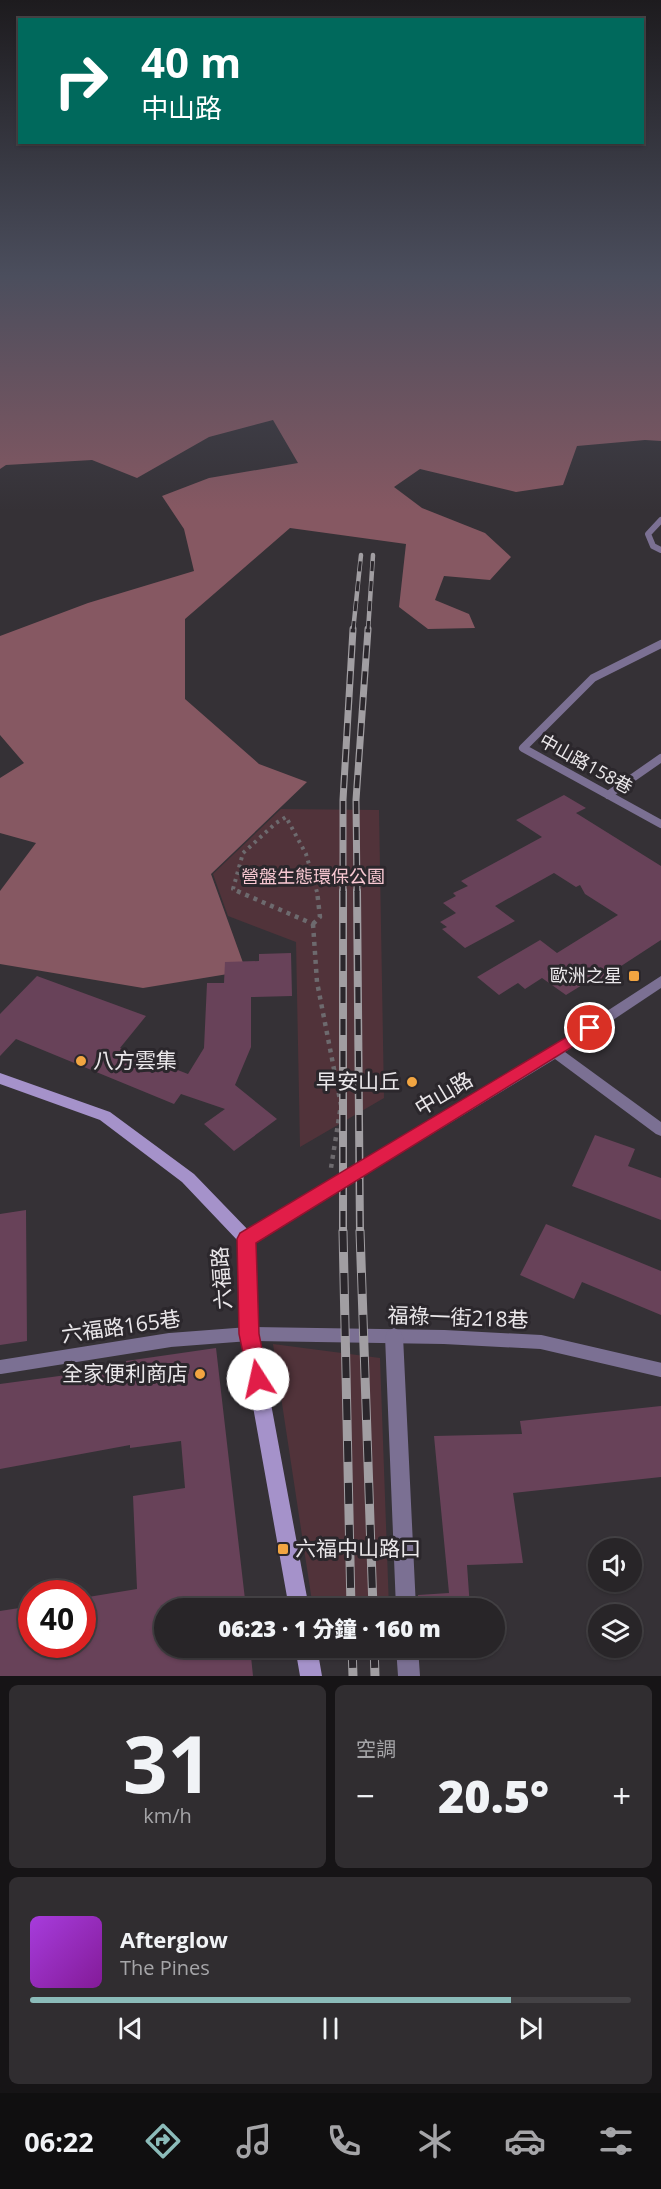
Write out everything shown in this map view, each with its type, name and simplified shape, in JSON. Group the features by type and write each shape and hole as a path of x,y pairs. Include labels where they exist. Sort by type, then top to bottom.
{"street":[{"name":"中山路","path":"246,1239 555,1052 661,981"},
{"path":"555,1052 661,1130"},
{"name":"六福路","path":"0,1078 105,1116 188,1178 246,1239 249,1334 297,1598"},
{"path":"394,1336 406,1598"},
{"path":"308,1658 311,1676"},
{"path":"408,1658 409,1676"}],"lane":[{"path":"661,520 648,534 653,546 661,550"},
{"name":"中山路158巷","path":"661,644 592,678 523,748 661,824"},
{"path":"608,795 661,758"},
{"name":"福祿一街218巷","path":"249,1334 394,1336 541,1342 661,1370"},
{"name":"六福路165巷","path":"0,1367 170,1340 249,1334"}],"path":[{"path":"313,924 233,889 243,854 276,823 286,817 307,852 317,884 320,917 313,924 317,982 341,1105 327,1189"}],"green space":[{"name":"營盤生態環保公園","path":"281,809 379,810 384,1098 300,1147 296,942 228,916 213,874"},
{"path":"273,1344 380,1358 389,1598 311,1598"}],"shaded area":[{"path":"0,355 661,355 661,441 645,440 577,446 563,485 516,492 420,469 394,487 422,508 485,533 511,557 490,580 444,576 435,600 469,614 475,628 428,629 399,607 406,544 290,528 185,619 185,699 259,764 307,782 211,874 246,971 143,988 0,964 0,891 36,843 0,833 0,778 24,763 0,735 0,636 88,603 194,571 184,529 162,496 209,478 298,463 273,420 209,437 137,478 92,460 6,465 0,469"}],"building":[{"path":"564,795 586,808 576,813 661,866 661,940 592,985 587,982 566,995 542,978 525,989 518,983 499,995 477,977 540,940 557,953 618,915 585,894 580,885 576,887 554,873 495,906 515,921 465,948 442,929 447,927 440,922 456,913 443,903 456,896 453,893 468,886 461,881 542,837 516,820"},
{"path":"291,953 292,996 251,997 251,1047 235,1085 277,1119 234,1151 204,1124 225,1109 181,1094 174,1104 16,1039 0,1056 0,1014 37,976 146,1016 120,1048 188,1074 204,1048 207,983 224,983 225,962 259,961 259,954"},
{"path":"595,1135 635,1149 628,1166 661,1178 661,1220 572,1186"},
{"path":"26,1210 27,1341 0,1345 0,1214"},
{"path":"546,1224 661,1271 661,1315 582,1282 574,1299 520,1275"},
{"path":"216,1348 245,1598 154,1598 154,1658 251,1658 253,1676 0,1676 0,1611 18,1608 18,1658 96,1658 96,1596 137,1589 133,1496 185,1488 181,1441 130,1448 130,1445 0,1469 0,1384 126,1367 126,1361"},
{"path":"661,1406 661,1477 513,1493 523,1563 467,1565 469,1598 418,1598 418,1595 449,1593 434,1436 522,1434 520,1421"}],"railway":[{"path":"353,631 361,555"},
{"path":"368,631 373,555"},
{"path":"343,1231 343,800 353,629"},
{"path":"357,892 356,800 368,629"},
{"path":"357,891 360,1233"},
{"path":"343,1231 351,1598"},
{"path":"360,1231 373,1598"},
{"path":"352,1658 353,1676"},
{"path":"374,1658 375,1676"}],"place":[{"name":"歐洲之星","path":"634,976"},
{"name":"八方雲集","path":"81,1061"},
{"name":"早安山丘","path":"412,1082"},
{"name":"全家便利商店","path":"200,1374"},
{"name":"六福中山路口","path":"283,1549"}],"route":[{"path":"258,1379 249,1334 246,1239 555,1052 590,1028"}]}
